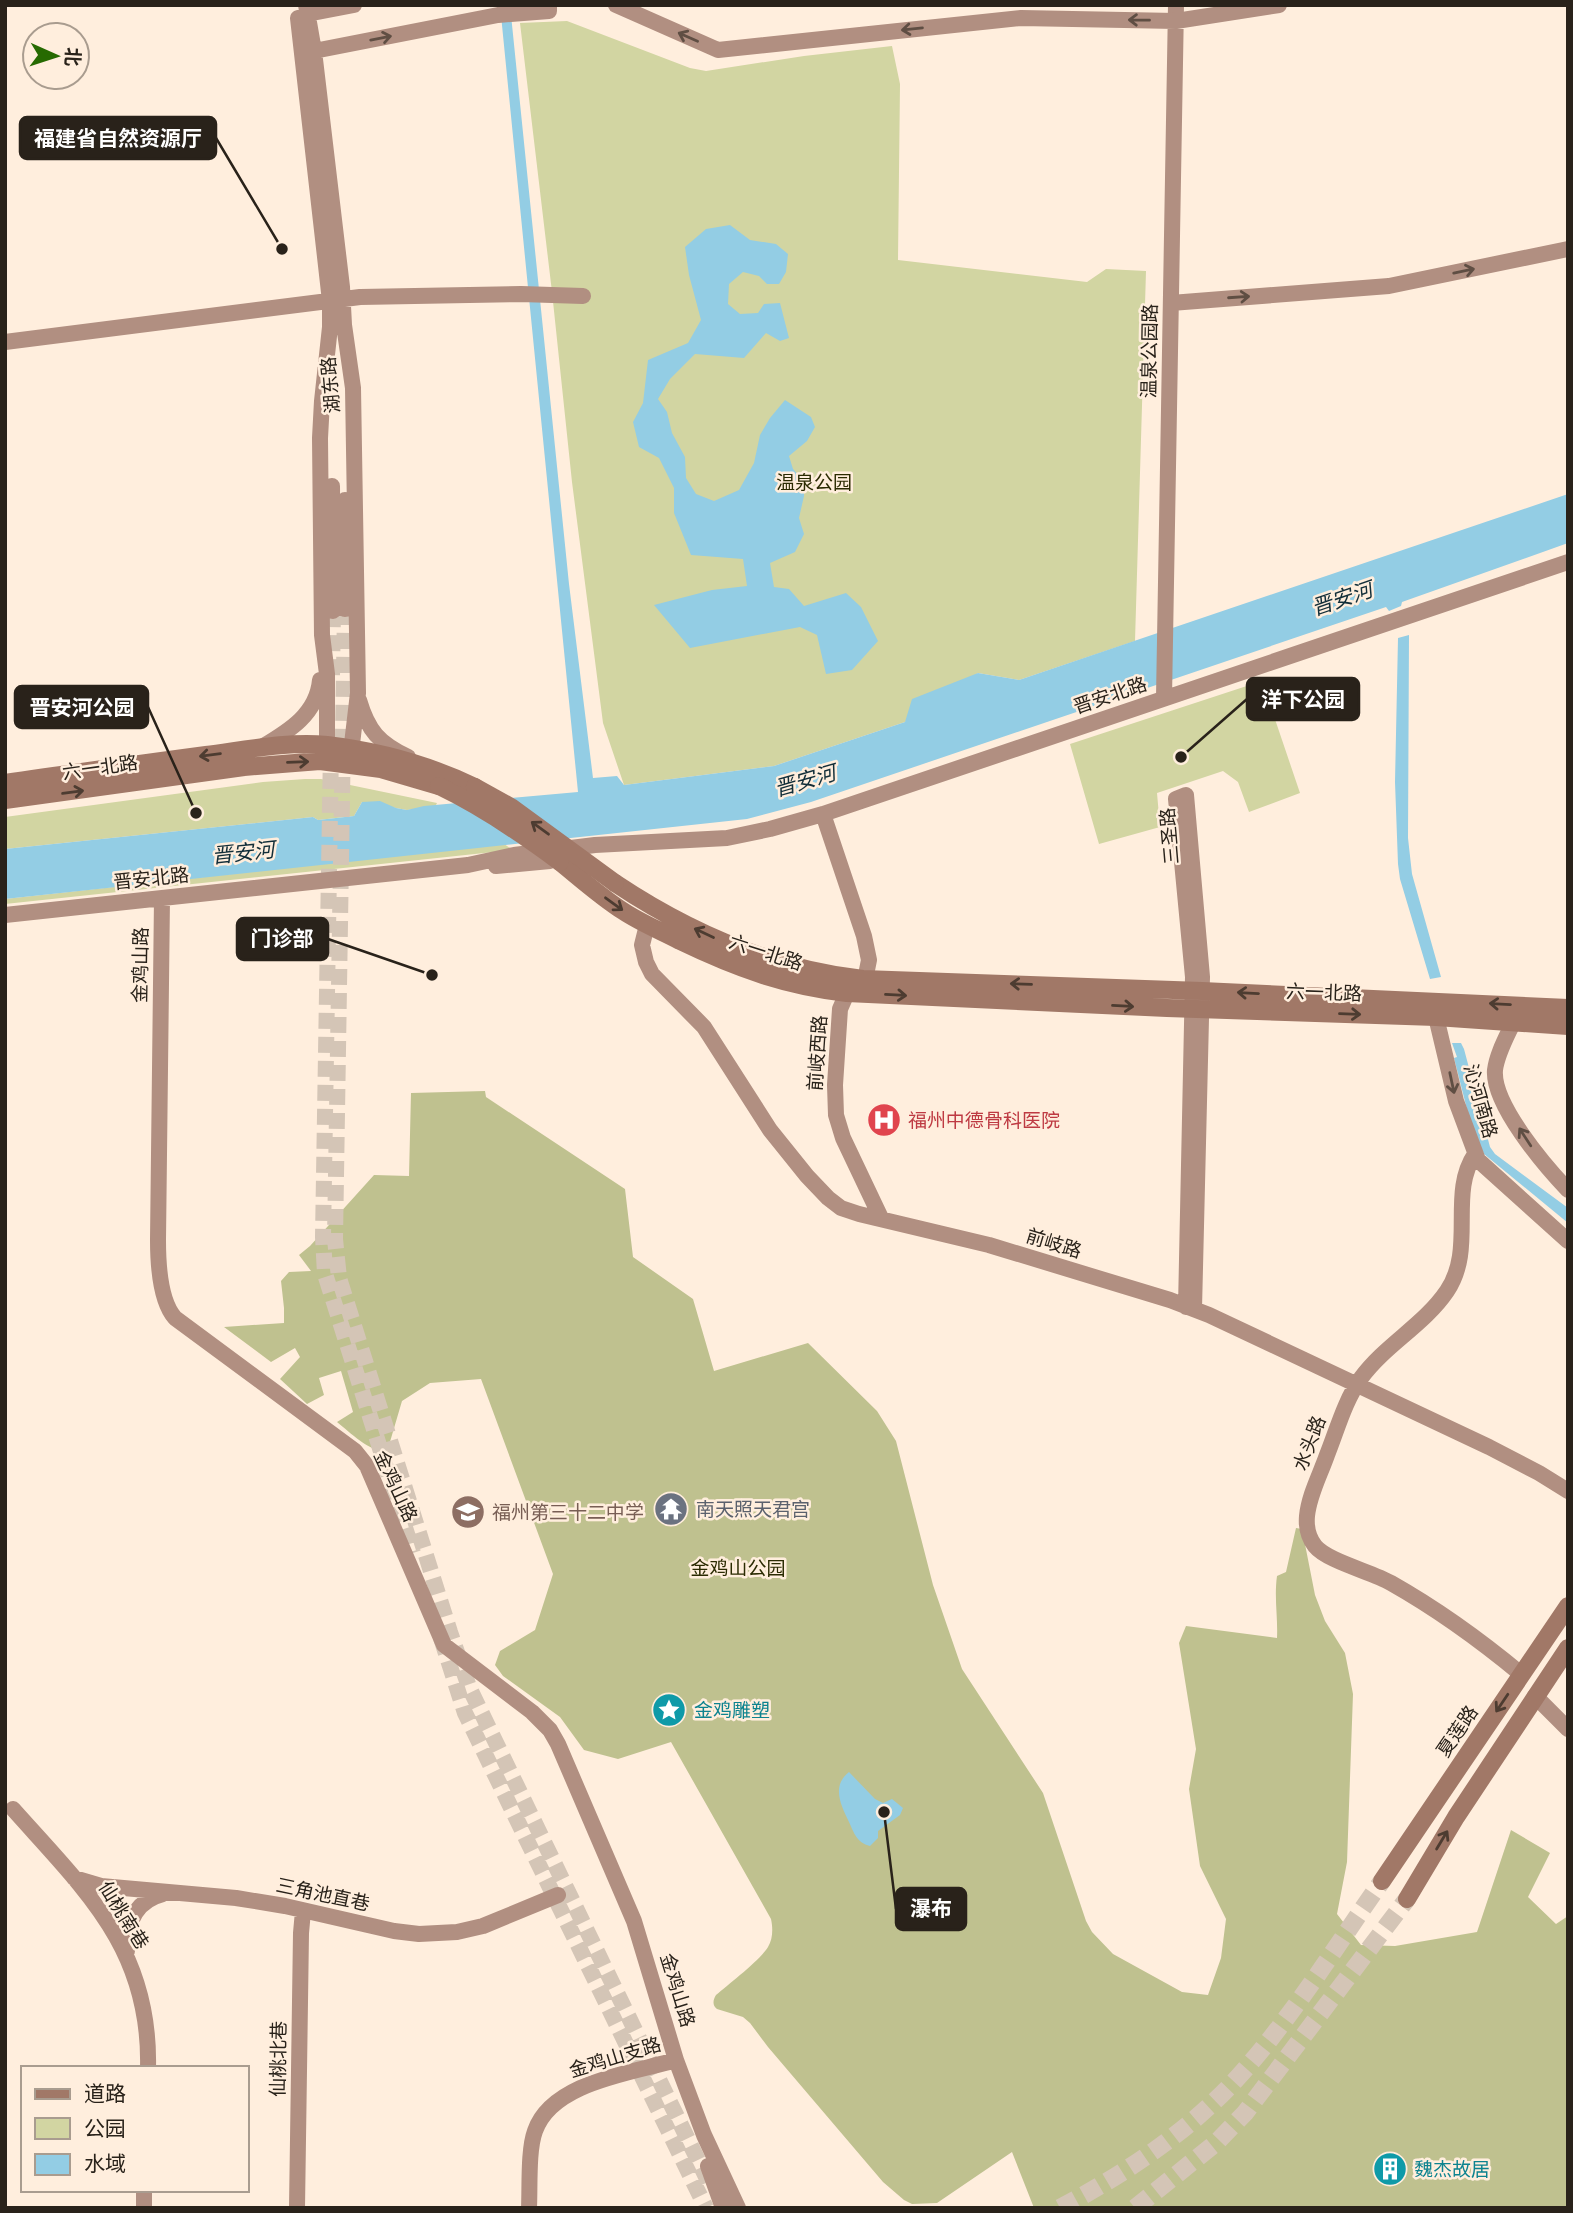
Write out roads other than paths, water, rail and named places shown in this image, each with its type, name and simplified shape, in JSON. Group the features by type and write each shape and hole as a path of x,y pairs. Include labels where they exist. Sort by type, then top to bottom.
{"main road":[{"name":"六一北路","path":"5,783 260,748 327,753 351,757 395,773 475,787 511,807 615,883 661,911 737,947 810,971 863,979 1568,1026"},
{"name":"六一北路","path":"5,800 253,766 327,753"},
{"name":"六一北路","path":"441,779 560,862 610,902 648,925 720,960 802,987 847,993 1568,1008"},
{"name":"夏莲路","path":"1382,1881 1568,1606"},
{"path":"1408,1899 1456,1817 1568,1648"}],"street":[{"path":"303,8 355,5"},
{"path":"616,5 718,50 1021,18 1176,13 1279,5"},
{"name":"湖东路","path":"303,8 314,51 337,300 337,326 322,401 320,438 322,635 327,674 327,753"},
{"name":"湖东路","path":"303,8 337,300"},
{"path":"314,51 498,15 549,8"},
{"name":"温泉公园路","path":"1164,691 1176,13"},
{"path":"1171,303 1389,286 1568,249"},
{"path":"5,342 360,297 521,293 583,296"},
{"path":"337,326 339,610"},
{"name":"湖东路","path":"337,326 354,388 358,693 351,757"},
{"name":"晋安北路","path":"5,915 468,865 514,855 595,845 739,836 823,814 1164,691 1568,562"},
{"path":"260,748 295,726 314,702 320,682 322,635"},
{"path":"358,693 366,720 379,740 441,779"},
{"name":"三圣路","path":"1190,1308 1197,1000 1202,962 1186,794 1176,799 1197,1000"},
{"path":"823,814 866,943 869,960 863,979"},
{"name":"金鸡山路","path":"162,898 158,1240 161,1278 168,1308 175,1318 355,1451 367,1466 444,1645 532,1712 550,1730 638,1933 676,2060"},
{"name":"前岐路","path":"648,925 642,946 652,974 704,1027 764,1121 794,1160 835,1205 859,1214 989,1245 1190,1308 1357,1383 1506,1455 1568,1491"},
{"name":"前岐西路","path":"863,979 847,993 842,1003 835,1085 836,1115 843,1138 881,1218"},
{"name":"沁河南路","path":"1436,1017 1456,1101 1475,1154 1482,1164 1568,1241"},
{"name":"沁河南路","path":"1513,1023 1496,1066 1497,1088 1537,1155 1568,1190"},
{"name":"水头路","path":"1475,1154 1465,1173 1462,1245 1457,1274 1438,1301 1357,1383 1309,1503 1307,1524 1311,1540 1322,1553 1388,1581 1439,1612 1521,1674"},
{"path":"1535,1696 1568,1729"},
{"name":"仙桃南巷","path":"13,1809 105,1917 127,1953 146,2016 148,2066"},
{"name":"三角池直巷","path":"74,1878 101,1886 236,1898 419,1934 470,1930 558,1895"},
{"path":"127,1953 127,1934 134,1911 144,1901 172,1891"},
{"name":"仙桃北巷","path":"297,2208 303,1911"},
{"path":"676,2060 679,2087 715,2186 720,2208"},
{"path":"676,2060 704,2135 737,2208"},
{"name":"金鸡山支路","path":"529,2208 533,2140 539,2123 552,2107 564,2096 582,2086 676,2060"}],"water":[{"name":"晋安河","path":"500,5 510,5 569,584 593,778 617,776 624,785 774,766 905,722 912,699 978,673 1019,680 1568,494 1568,543 1402,602 1401,606 1389,611 1386,607 811,802 747,819 5,899 5,849 313,817 318,820 354,816 362,802 380,801 407,810 424,806 578,792"},
{"path":"730,225 750,240 776,244 788,254 786,272 779,284 767,284 759,276 743,272 729,284 728,304 740,314 758,313 764,304 780,303 789,338 780,341 766,333 744,358 695,354 670,379 658,399 667,412 672,433 685,457 686,478 696,494 714,501 739,490 754,463 760,435 785,400 811,417 815,427 807,441 789,456 793,469 804,481 799,518 804,534 795,552 770,563 774,587 789,589 804,606 846,593 861,607 878,641 852,670 826,674 817,635 800,627 690,648 654,605 712,590 747,586 743,559 691,555 674,513 674,488 659,458 639,447 633,422 643,403 648,360 688,343 701,320 685,247 706,229"},
{"path":"1409,635 1408,838 1412,874 1441,977 1430,979 1398,864 1395,782 1398,638"},
{"path":"1452,1043 1461,1043 1464,1049 1490,1147 1495,1154 1568,1208 1568,1223 1484,1154 1472,1129"},
{"path":"849,1772 875,1799 883,1803 892,1799 903,1808 900,1815 878,1831 878,1838 870,1846 856,1837 839,1796 840,1783"}],"tunnel":[{"path":"345,609 335,1239 339,1278 469,1687 709,2183"},
{"path":"332,675 333,611"},
{"path":"331,749 323,1237 325,1274 413,1553"},
{"path":"441,1638 465,1713 706,2208"},
{"path":"1060,2208 1156,2149 1221,2095 1278,2029 1382,1881"},
{"path":"1135,2208 1217,2142 1245,2113 1407,1899"}],"place":[{"name":"福建省自然资源厅","path":"282,249"},
{"name":"洋下公园","path":"1181,757"},
{"name":"晋安河公园","path":"196,813"},
{"name":"门诊部","path":"432,975"},
{"name":"福州中德骨科医院","path":"884,1120"},
{"name":"南天照天君宫","path":"671,1509"},
{"name":"福州第三十二中学","path":"468,1512"},
{"name":"金鸡雕塑","path":"669,1710"},
{"name":"瀑布","path":"884,1812"},
{"name":"魏杰故居","path":"1390,2169"}],"park label":[{"name":"温泉公园","path":"814,482"},
{"name":"金鸡山公园","path":"738,1568"}]}
